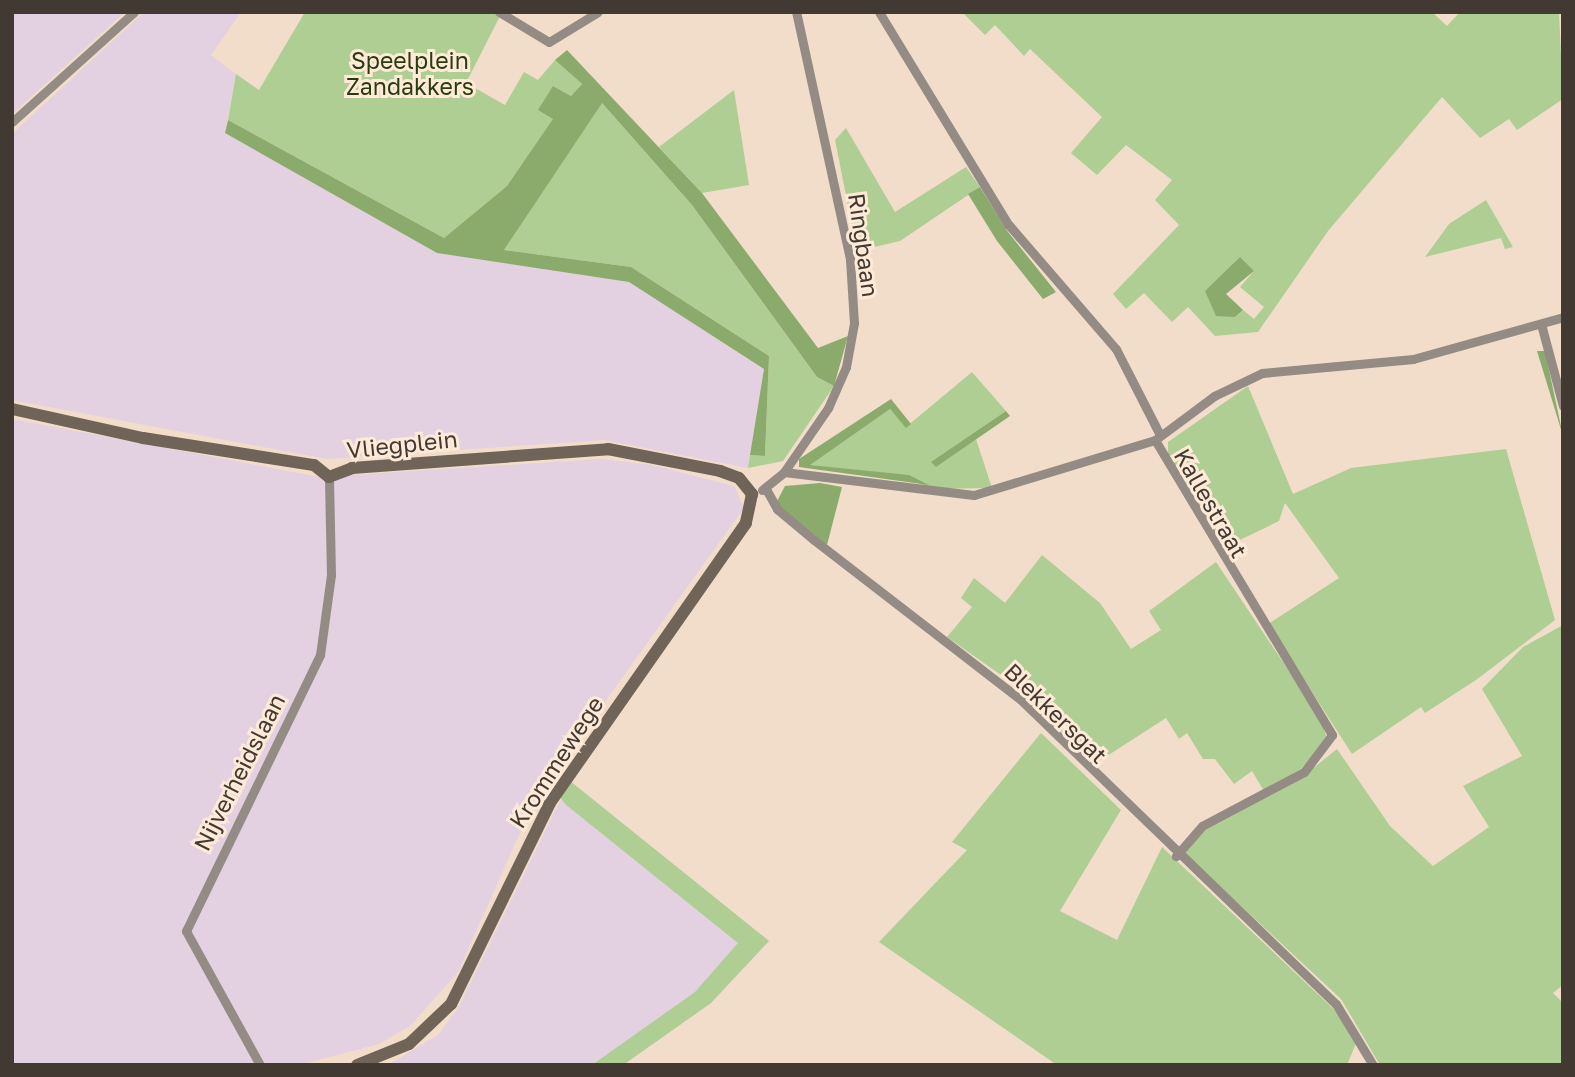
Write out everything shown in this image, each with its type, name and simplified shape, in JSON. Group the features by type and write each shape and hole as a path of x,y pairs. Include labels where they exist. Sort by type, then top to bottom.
{"street":[{"path":"12,122 134,12"},
{"path":"499,12 549,42 598,12"},
{"name":"Ringbaan","path":"752,494 766,489 784,472 838,387 854,323 850,259 796,12"},
{"name":"Kallestraat","path":"879,12 1008,224 1116,349 1158,438 1332,735 1304,772 1202,826 1176,856"},
{"path":"1158,438 1214,396 1262,373 1413,359 1563,317"},
{"path":"1541,324 1563,406"},
{"name":"Vliegplein","path":"12,409 143,438 314,465 329,477 352,468 608,449 720,471 739,478 752,494"},
{"name":"Kallestraat","path":"784,472 974,495 1158,438"},
{"name":"Nijverheidslaan","path":"261,1065 186,931 320,655 331,575 329,477"},
{"name":"Blekkersgat","path":"766,489 777,509 814,540 1020,699 1176,856 1346,1014 1373,1065"},
{"name":"Krommewege","path":"359,1064 409,1044 451,1004 550,803 744,525 752,494"}],"shaded area":[{"path":"12,12 125,12 12,114"},
{"path":"144,12 241,12 211,55 236,74 225,133 437,253 629,282 764,369 748,468 604,440 327,459 12,400 12,134"},
{"path":"12,419 319,477 600,459 652,465 734,486 744,508 535,799 458,972 410,1026 379,1044 299,1065 12,1065"},
{"path":"570,781 769,941 711,1003 623,1065 388,1065 438,1035 458,1008"}],"green space":[{"name":"Speelplein Zandakkers","path":"305,12 493,12 500,16 466,83 505,105 524,72 538,80 555,60 582,84 571,96 553,86 554,119 507,186 444,238 228,120 236,74 259,90"},
{"path":"962,12 1432,12 1447,26 1460,12 1559,12 1563,99 1517,130 1509,119 1480,138 1442,97 1328,231 1258,332 1215,336 1188,307 1172,322 1144,293 1126,309 1113,294 1179,225 1155,200 1172,180 1126,145 1097,175 1071,153 1102,117 1030,49 1024,56 995,25 985,35","holes":["1254,271 1240,287 1264,307 1254,319 1243,310 1235,317 1205,290"]},
{"path":"567,50 702,193 818,348 848,336 834,386 817,377 692,205 602,103 504,250 631,267 769,356 765,456 750,455 764,369 629,282 437,253 225,133 228,120 444,238 507,186 553,119 538,110 553,86 571,96 582,84 555,60"},
{"path":"734,90 749,185 702,193 659,147"},
{"path":"601,102 692,205 817,377 834,386 783,461 748,468 750,455 765,456 769,356 631,267 504,250"},
{"path":"846,128 895,212 966,167 980,187 900,241 857,251 835,140"},
{"path":"980,187 1008,232 1056,292 1043,299 997,241 968,194"},
{"path":"1486,200 1513,247 1505,249 1501,238 1425,257 1449,224"},
{"path":"1240,257 1254,271 1226,294 1243,310 1235,317 1216,316 1205,291"},
{"path":"1537,351 1545,351 1563,436"},
{"path":"972,372 1006,411 932,462 936,466 976,439 992,488 927,489 909,476 809,465 890,409 906,427"},
{"path":"1248,386 1293,494 1351,468 1506,449 1555,620 1476,680 1425,713 1421,707 1352,754 1268,624 1339,578 1285,503 1279,521 1221,549 1168,456 1168,442"},
{"path":"891,399 911,424 906,428 890,409 810,465 909,475 929,485 799,467 799,459"},
{"path":"1006,411 1010,416 936,467 931,462"},
{"path":"820,483 842,487 827,545 775,505 785,486"},
{"path":"1042,555 1100,603 1131,649 1161,630 1149,611 1216,562 1321,719 1327,739 1301,769 1264,791 1252,771 1234,784 1215,759 1203,759 1187,733 1179,739 1166,718 1093,765 1021,689 947,637 972,607 961,598 974,578 1005,603"},
{"path":"1563,625 1563,985 1553,993 1563,1003 1563,1065 1380,1065 1341,999 1185,854 1202,832 1296,782 1337,749 1390,826 1433,866 1489,827 1463,786 1522,756 1482,689 1523,647"},
{"path":"1041,733 1121,810 1060,911 1117,940 1162,847 1341,1016 1357,1041 1347,1065 1057,1065 879,942 967,850 952,842"},
{"path":"570,781 769,941 711,1003 623,1065 592,1065 695,992 738,943 565,804 560,797"}]}
